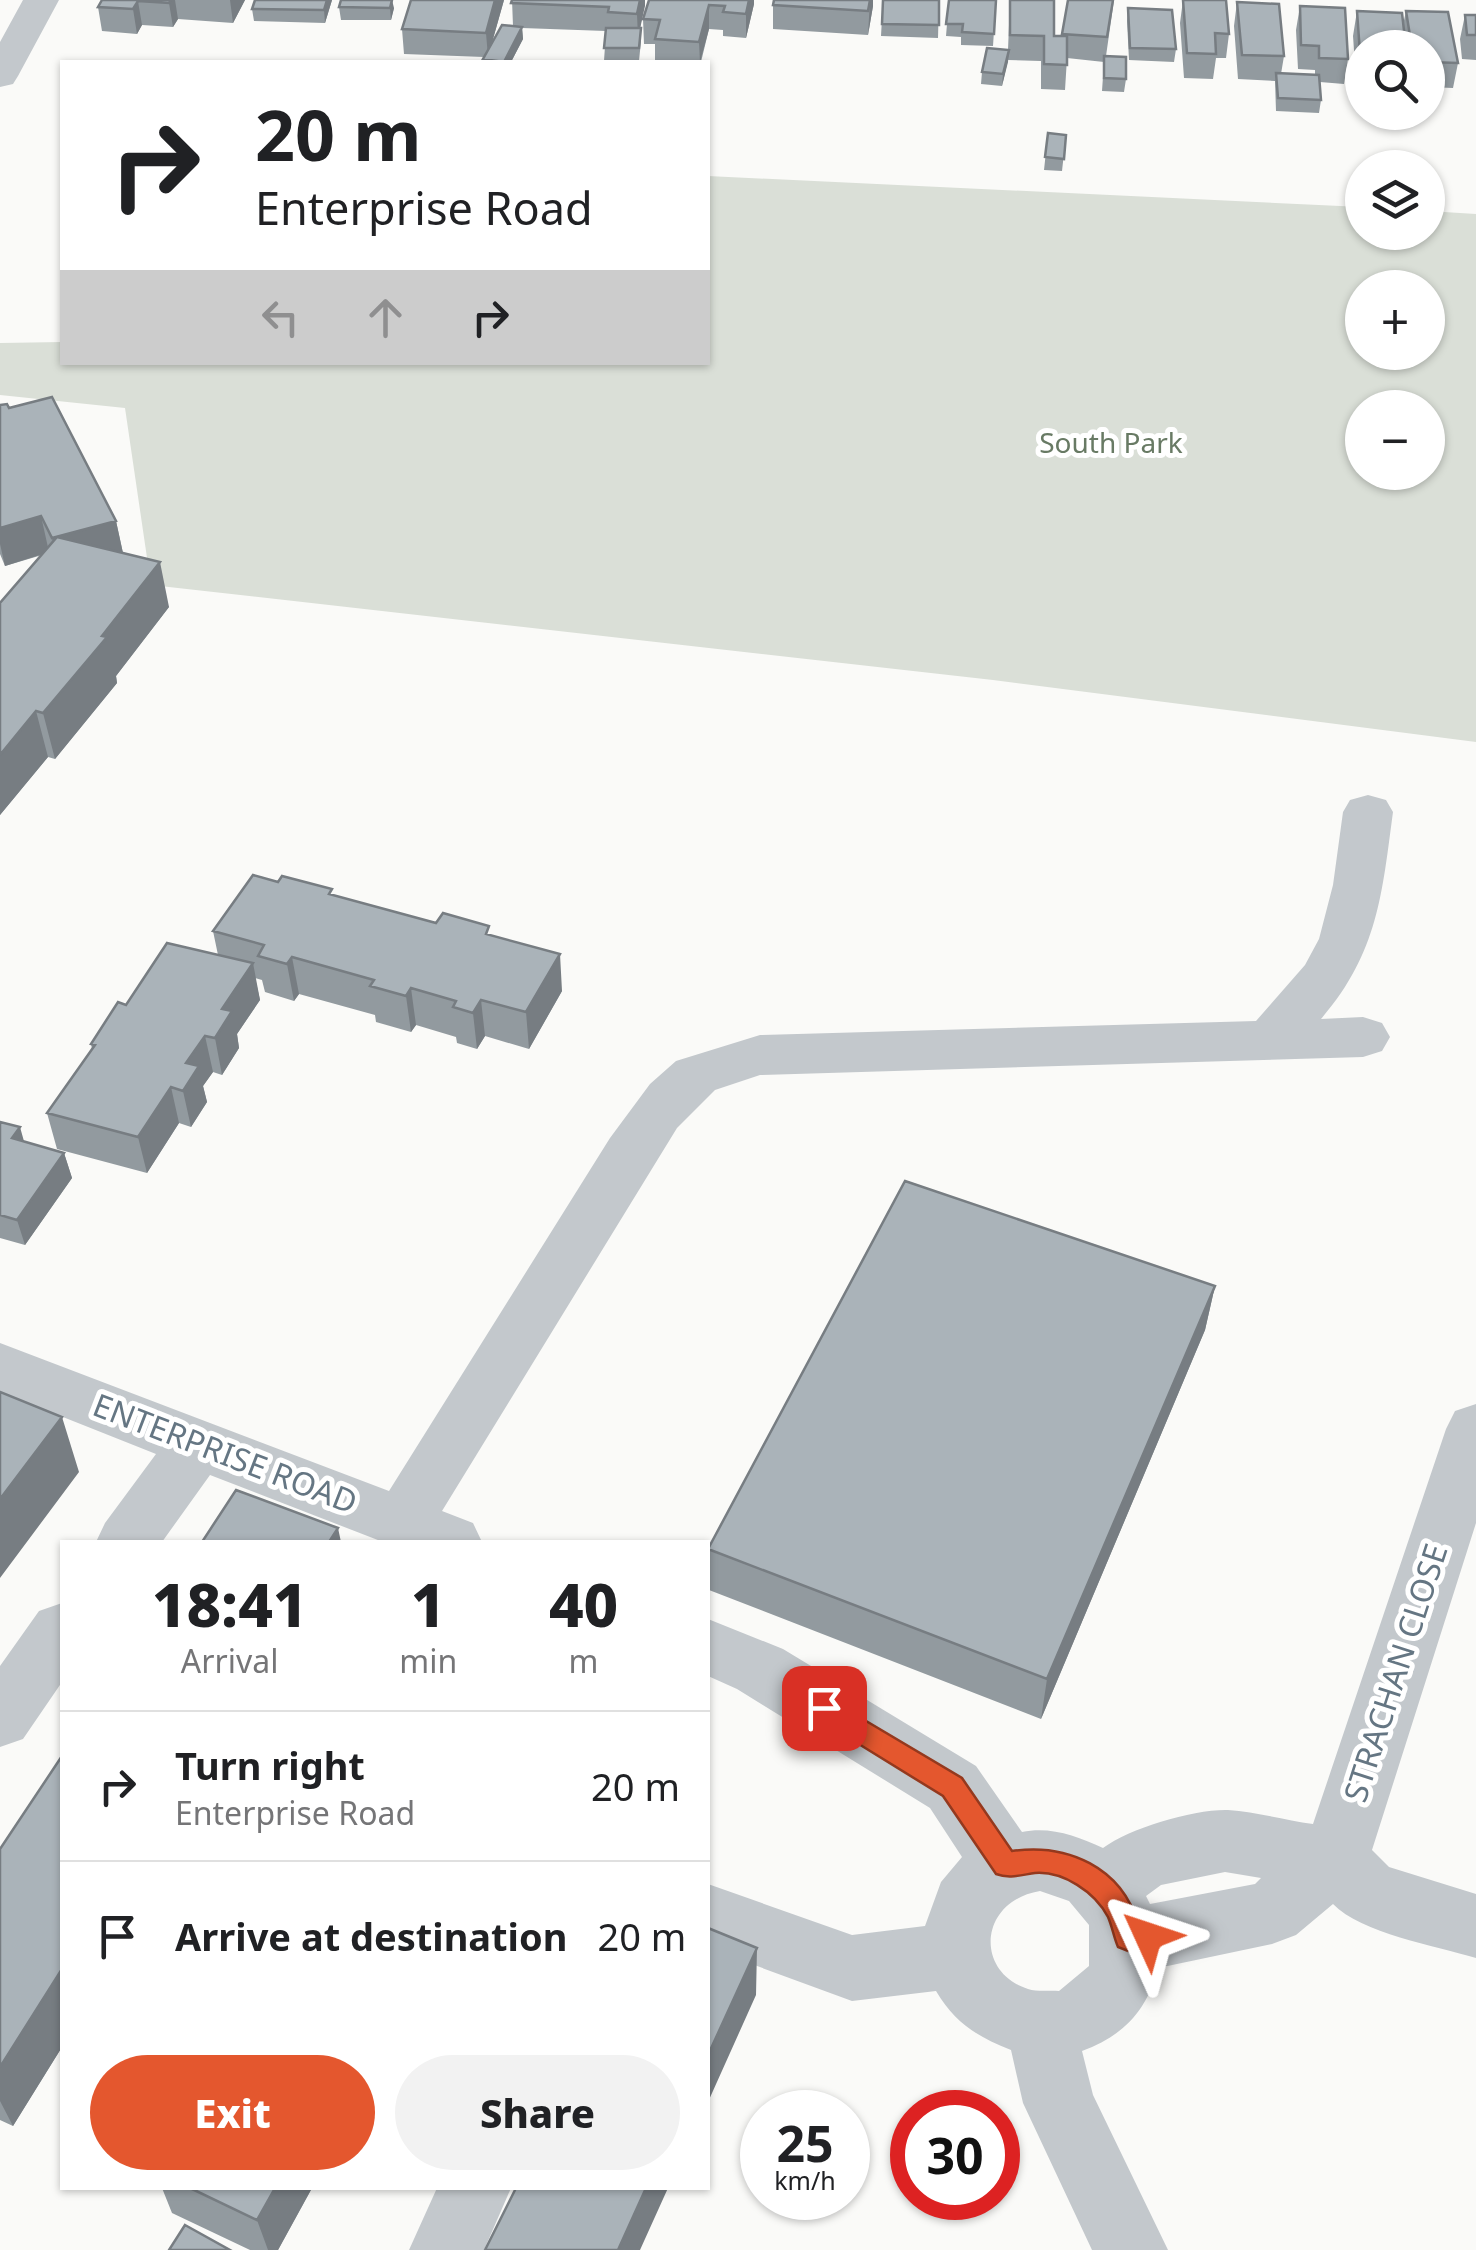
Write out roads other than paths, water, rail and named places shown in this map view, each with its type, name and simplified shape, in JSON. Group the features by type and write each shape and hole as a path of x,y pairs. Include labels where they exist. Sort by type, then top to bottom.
{"street":[{"path":"0,76 41,0"},
{"path":"1270,1040 1320,985 1338,956 1351,924 1368,812"},
{"path":"426,1532 630,1153 670,1096 714,1063 760,1055 1363,1037"},
{"name":"ENTERPRISE ROAD","path":"0,1367 426,1532"},
{"name":"STRACHAN CLOSE","path":"1335,1859 1476,1429"},
{"path":"128,1540 198,1444"},
{"path":"0,1718 60,1634"},
{"path":"710,1648 760,1669 953,1787 1006,1865"},
{"path":"1116,1913 1124,1977 1102,2006 1070,2023 1041,2026 1001,2014 973,1990 956,1955 954,1926 972,1892 1006,1865 1040,1860 1077,1869 1116,1913 1169,1935 1272,1912 1335,1859 1368,1893 1476,1926"},
{"path":"710,1917 852,1968 956,1955"},
{"path":"1041,2026 1059,2104 1131,2250"},
{"path":"446,2250 474,2190"}],"park label":[{"name":"South Park","path":"1111,443"}]}
